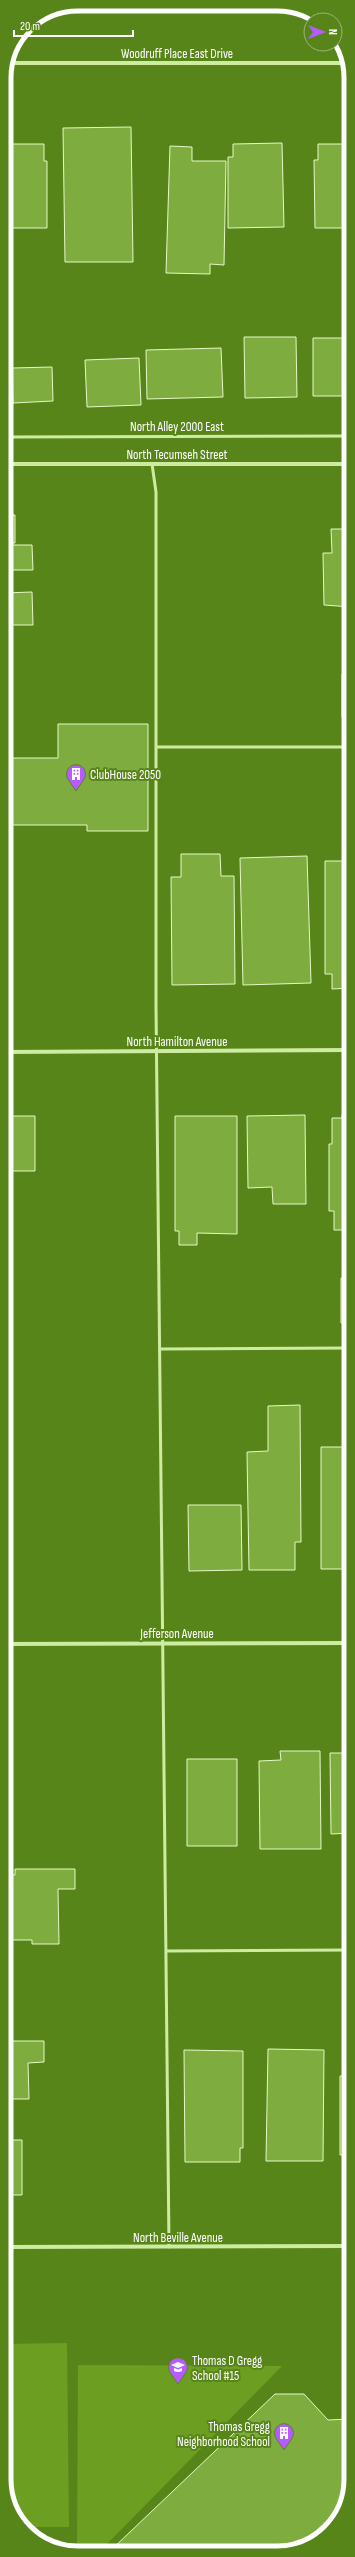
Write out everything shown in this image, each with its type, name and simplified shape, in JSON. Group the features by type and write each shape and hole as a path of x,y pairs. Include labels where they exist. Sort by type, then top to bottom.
{"street":[{"name":"Woodruff Place East Drive","path":"12,64 342,63"},
{"name":"North Tecumseh Street","path":"11,464 344,464"},
{"name":"North Hamilton Avenue","path":"11,1052 344,1050"},
{"name":"Jefferson Avenue","path":"11,1644 344,1643"},
{"name":"North Beville Avenue","path":"11,2247 344,2246"}],"lane":[{"name":"North Alley 2000 East","path":"11,437 344,436"},
{"path":"152,464 156,492 157,1051 169,2247"},
{"path":"156,747 344,747"},
{"path":"160,1349 344,1348"},
{"path":"166,1951 344,1950"}],"green space":[{"path":"67,2343 69,2527 32,2527 20,2513 13,2497 11,2484 11,2344"},
{"path":"78,2365 282,2366 105,2546 77,2546"}],"building":[{"path":"131,127 133,262 65,262 63,128"},
{"path":"282,143 284,227 228,228 228,157 233,157 233,144"},
{"path":"11,144 44,144 44,161 47,161 47,228 11,228"},
{"path":"318,144 344,144 344,228 315,228 314,160 318,160"},
{"path":"170,146 192,147 192,161 226,161 224,265 210,264 210,274 166,273"},
{"path":"244,337 296,337 297,397 245,398"},
{"path":"313,338 344,338 344,396 313,396"},
{"path":"221,348 223,397 147,399 146,350"},
{"path":"139,358 141,405 87,407 85,360"},
{"path":"52,367 53,401 13,403 12,368"},
{"path":"11,515 15,515 15,543 11,543"},
{"path":"331,529 344,529 344,606 324,605 323,553 332,553"},
{"path":"11,545 32,545 33,570 11,570"},
{"path":"32,592 33,625 11,625 11,593"},
{"path":"342,674 344,674 344,717 342,717"},
{"name":"ClubHouse 2050","path":"58,724 148,724 148,831 87,831 87,825 11,825 11,758 58,758"},
{"path":"181,854 220,854 221,876 234,876 235,984 172,985 171,877 181,877"},
{"path":"307,856 311,983 243,985 240,858"},
{"path":"325,861 344,861 344,988 332,989 332,974 325,974"},
{"path":"305,1115 306,1204 273,1204 272,1187 248,1188 247,1116"},
{"path":"342,1115 344,1115 344,1230 334,1230 334,1211 329,1211 329,1144 332,1144 332,1118 342,1118"},
{"path":"11,1116 35,1116 35,1171 11,1171"},
{"path":"175,1116 237,1116 237,1234 197,1233 197,1245 179,1245 179,1231 175,1231"},
{"path":"341,1278 344,1278 344,1323 341,1323"},
{"path":"300,1405 301,1542 295,1542 295,1570 249,1570 247,1452 268,1451 268,1406"},
{"path":"321,1447 344,1447 344,1569 321,1569"},
{"path":"188,1505 241,1505 242,1570 189,1571"},
{"path":"280,1751 320,1751 321,1849 260,1849 259,1761 281,1760"},
{"path":"330,1753 344,1753 344,1833 331,1834"},
{"path":"187,1759 237,1759 237,1846 187,1846"},
{"path":"15,1869 75,1869 75,1889 58,1889 59,1944 32,1944 32,1940 11,1940 11,1875 15,1875"},
{"path":"11,2041 44,2041 44,2062 28,2063 29,2099 11,2099"},
{"path":"268,2049 324,2050 323,2161 266,2161"},
{"path":"184,2050 243,2051 243,2148 240,2148 240,2162 185,2162"},
{"path":"340,2076 344,2076 344,2155 340,2155"},
{"path":"11,2140 22,2140 22,2195 11,2195"},
{"name":"Thomas Gregg Neighborhood School","path":"275,2394 304,2394 328,2420 344,2419 343,2492 335,2513 318,2532 307,2539 295,2544 282,2546 115,2546"}],"place":[{"name":"ClubHouse 2050","path":"76,791"},
{"name":"Thomas D Gregg School #15","path":"178,2384"},
{"name":"Thomas Gregg Neighborhood School","path":"284,2450"}]}
